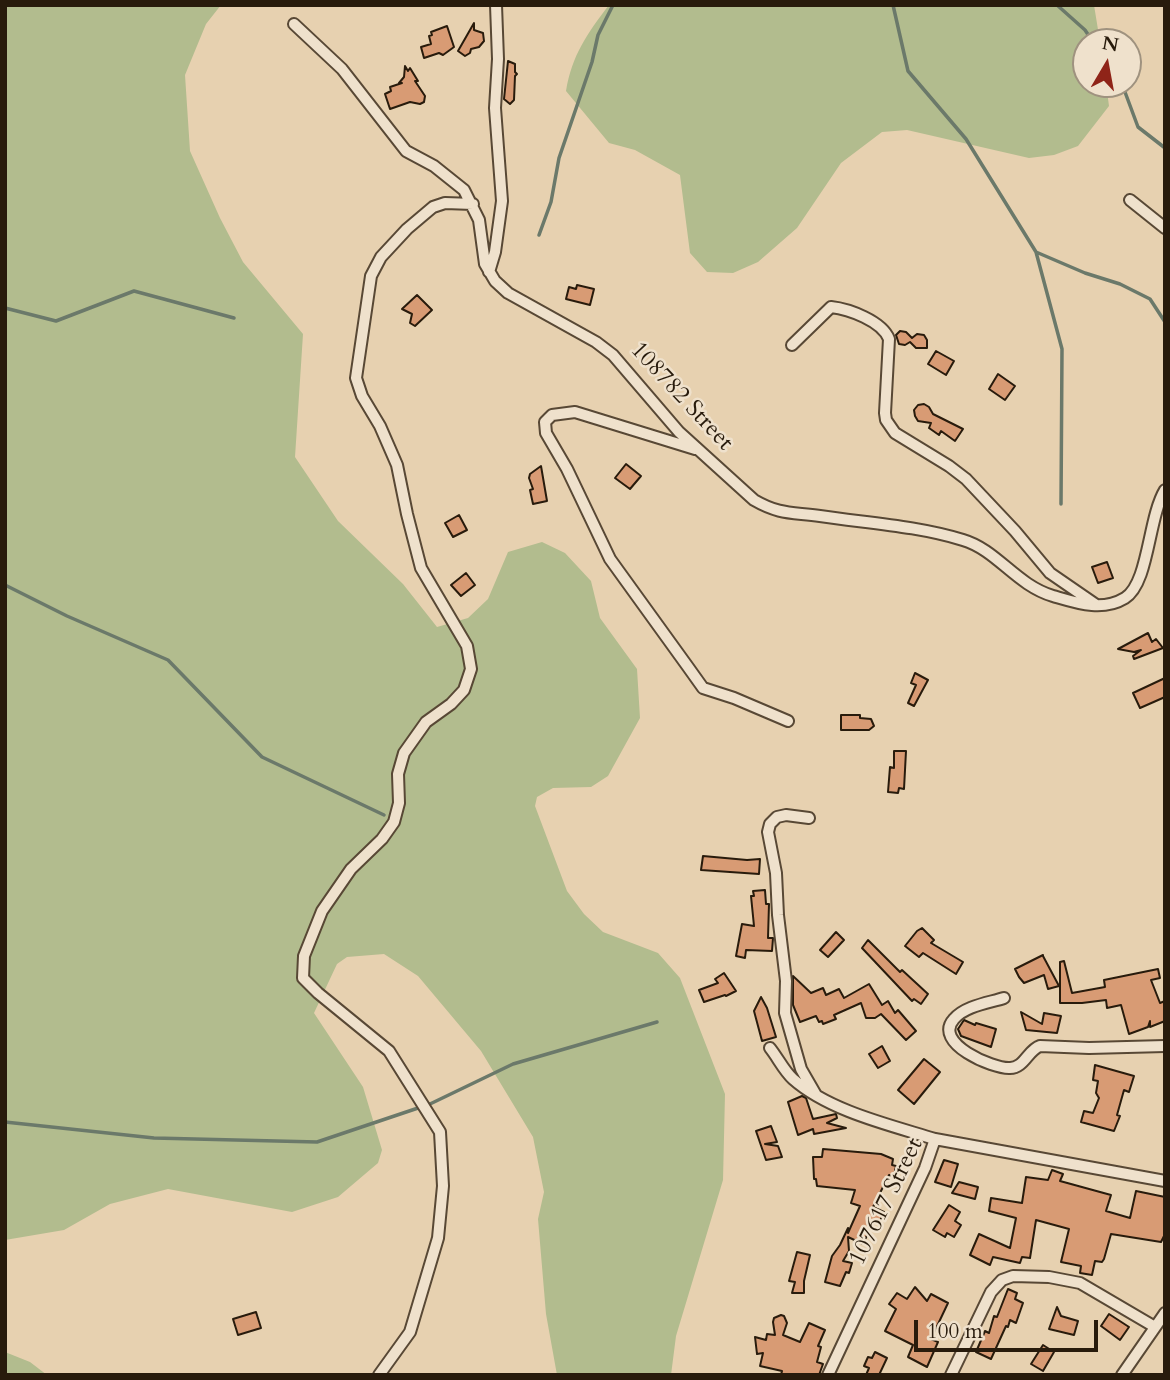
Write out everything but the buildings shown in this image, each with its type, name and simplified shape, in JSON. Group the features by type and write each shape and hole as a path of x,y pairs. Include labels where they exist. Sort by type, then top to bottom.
{"street":[{"path":"488,272 495,252 502,201 495,108 498,59 496,5"},
{"path":"294,24 342,69 406,151 434,166 464,190 473,204 482,234 488,272"},
{"path":"1130,200 1165,229"},
{"path":"379,1375 410,1332 438,1238 443,1186 440,1132 389,1051 303,978 304,956 322,911 351,869 382,839 394,822 399,803 398,774 404,753 426,722 464,690 471,669 467,646 421,568 397,466 380,426 362,396 356,378 373,270 407,229 433,207 445,203 473,204"},
{"name":"108782 Street","path":"488,272 508,293 596,342 613,355 679,432 754,500 774,511 966,540 983,550 1022,582 1041,592 1098,606"},
{"path":"792,345 831,307 854,314 884,330 889,339 885,413 890,427 895,433 950,466 966,479 1050,573 1098,606 1112,605 1128,596 1140,579 1154,514 1165,490"},
{"path":"698,450 575,412 552,415 545,422 547,433 610,559 698,684 708,691 734,698 788,720"},
{"path":"809,818 786,815 777,817 770,824 768,832 776,873 786,981 785,1013 801,1069 816,1095"},
{"path":"1004,998 968,1009 954,1019 950,1031 955,1044 961,1050 994,1065 1010,1068 1017,1066 1034,1048 1040,1046 1165,1046"},
{"path":"771,1048 792,1078 816,1095 869,1118 935,1139"},
{"name":"107617 Street","path":"828,1375 925,1168 935,1139 1165,1181"},
{"path":"951,1375 991,1292 1002,1280 1013,1276 1049,1277 1080,1283 1155,1327"},
{"path":"1122,1375 1165,1313"}],"green space":[{"path":"5,5 221,5 206,24 185,75 190,151 243,262 303,334 295,457 338,521 403,584 437,627 468,618 488,599 508,552 542,542 565,553 591,581 600,618 637,669 640,718 608,776 591,787 553,788 537,797 535,806 567,891 584,914 603,932 658,953 680,978 725,1094 723,1180 676,1336 671,1375 557,1375 546,1314 538,1219 544,1192 533,1137 481,1051 418,976 384,954 347,957 337,964 314,1013 363,1087 382,1150 378,1163 338,1197 292,1212 168,1189 110,1204 64,1230 5,1240"},
{"path":"609,5 1094,5 1098,28 1072,28 1072,98 1108,98 1109,106 1078,146 1054,155 1029,158 907,130 882,132 841,163 797,228 758,262 733,273 707,272 690,253 680,175 635,150 609,143 566,91 572,66"},
{"path":"5,1352 30,1362 47,1375 5,1375"}],"waterway":[{"path":"539,235 551,202 559,158 592,62 598,35 613,5"},
{"path":"893,5 908,71 966,139 1036,252 1062,349 1061,504"},
{"path":"1057,5 1083,28"},
{"path":"1127,98 1138,127 1165,148"},
{"path":"1036,252 1085,273 1120,284 1150,299 1165,322"},
{"path":"5,308 56,321 134,291 234,318"},
{"path":"5,585 67,616 168,660 262,757 384,815"},
{"path":"5,1122 154,1138 317,1142 430,1104 513,1064 657,1022"}]}
